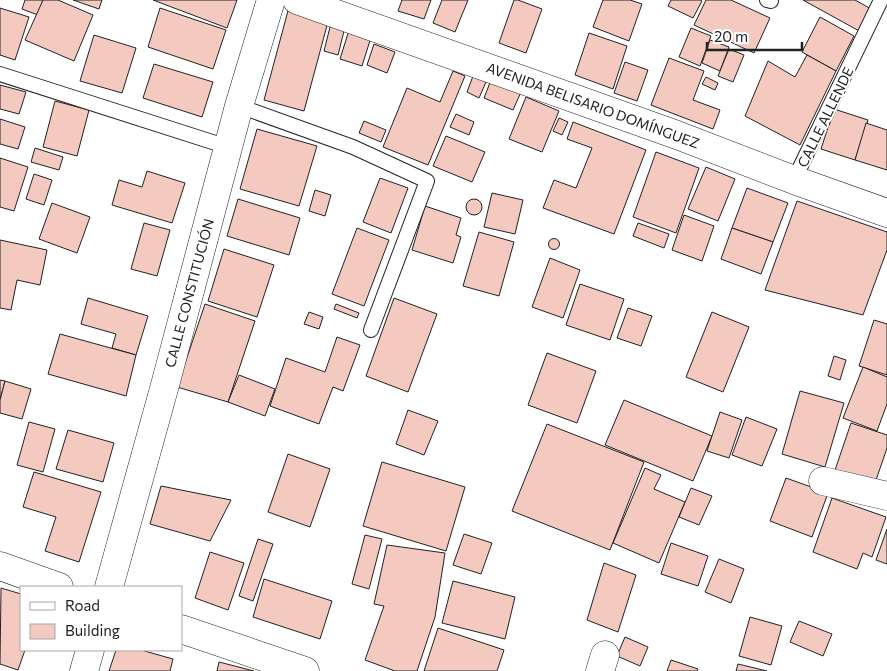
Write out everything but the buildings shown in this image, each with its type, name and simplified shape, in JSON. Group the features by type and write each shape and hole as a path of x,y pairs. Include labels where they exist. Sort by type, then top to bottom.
{"street":[{"name":"CALLE CONSTITUCIÓN","path":"109,586 239,106 271,0"},
{"name":"AVENIDA BELISARIO DOMÍNGUEZ","path":"298,0 677,135 887,213"},
{"path":"822,481 887,496"},
{"path":"0,566 55,586"},
{"path":"182,630 305,671"},
{"path":"84,671 90,651"}],"lane":[{"name":"CALLE ALLENDE","path":"794,180 881,0"},
{"path":"0,74 228,147"},
{"path":"239,106 353,147 427,181 371,330"}]}
